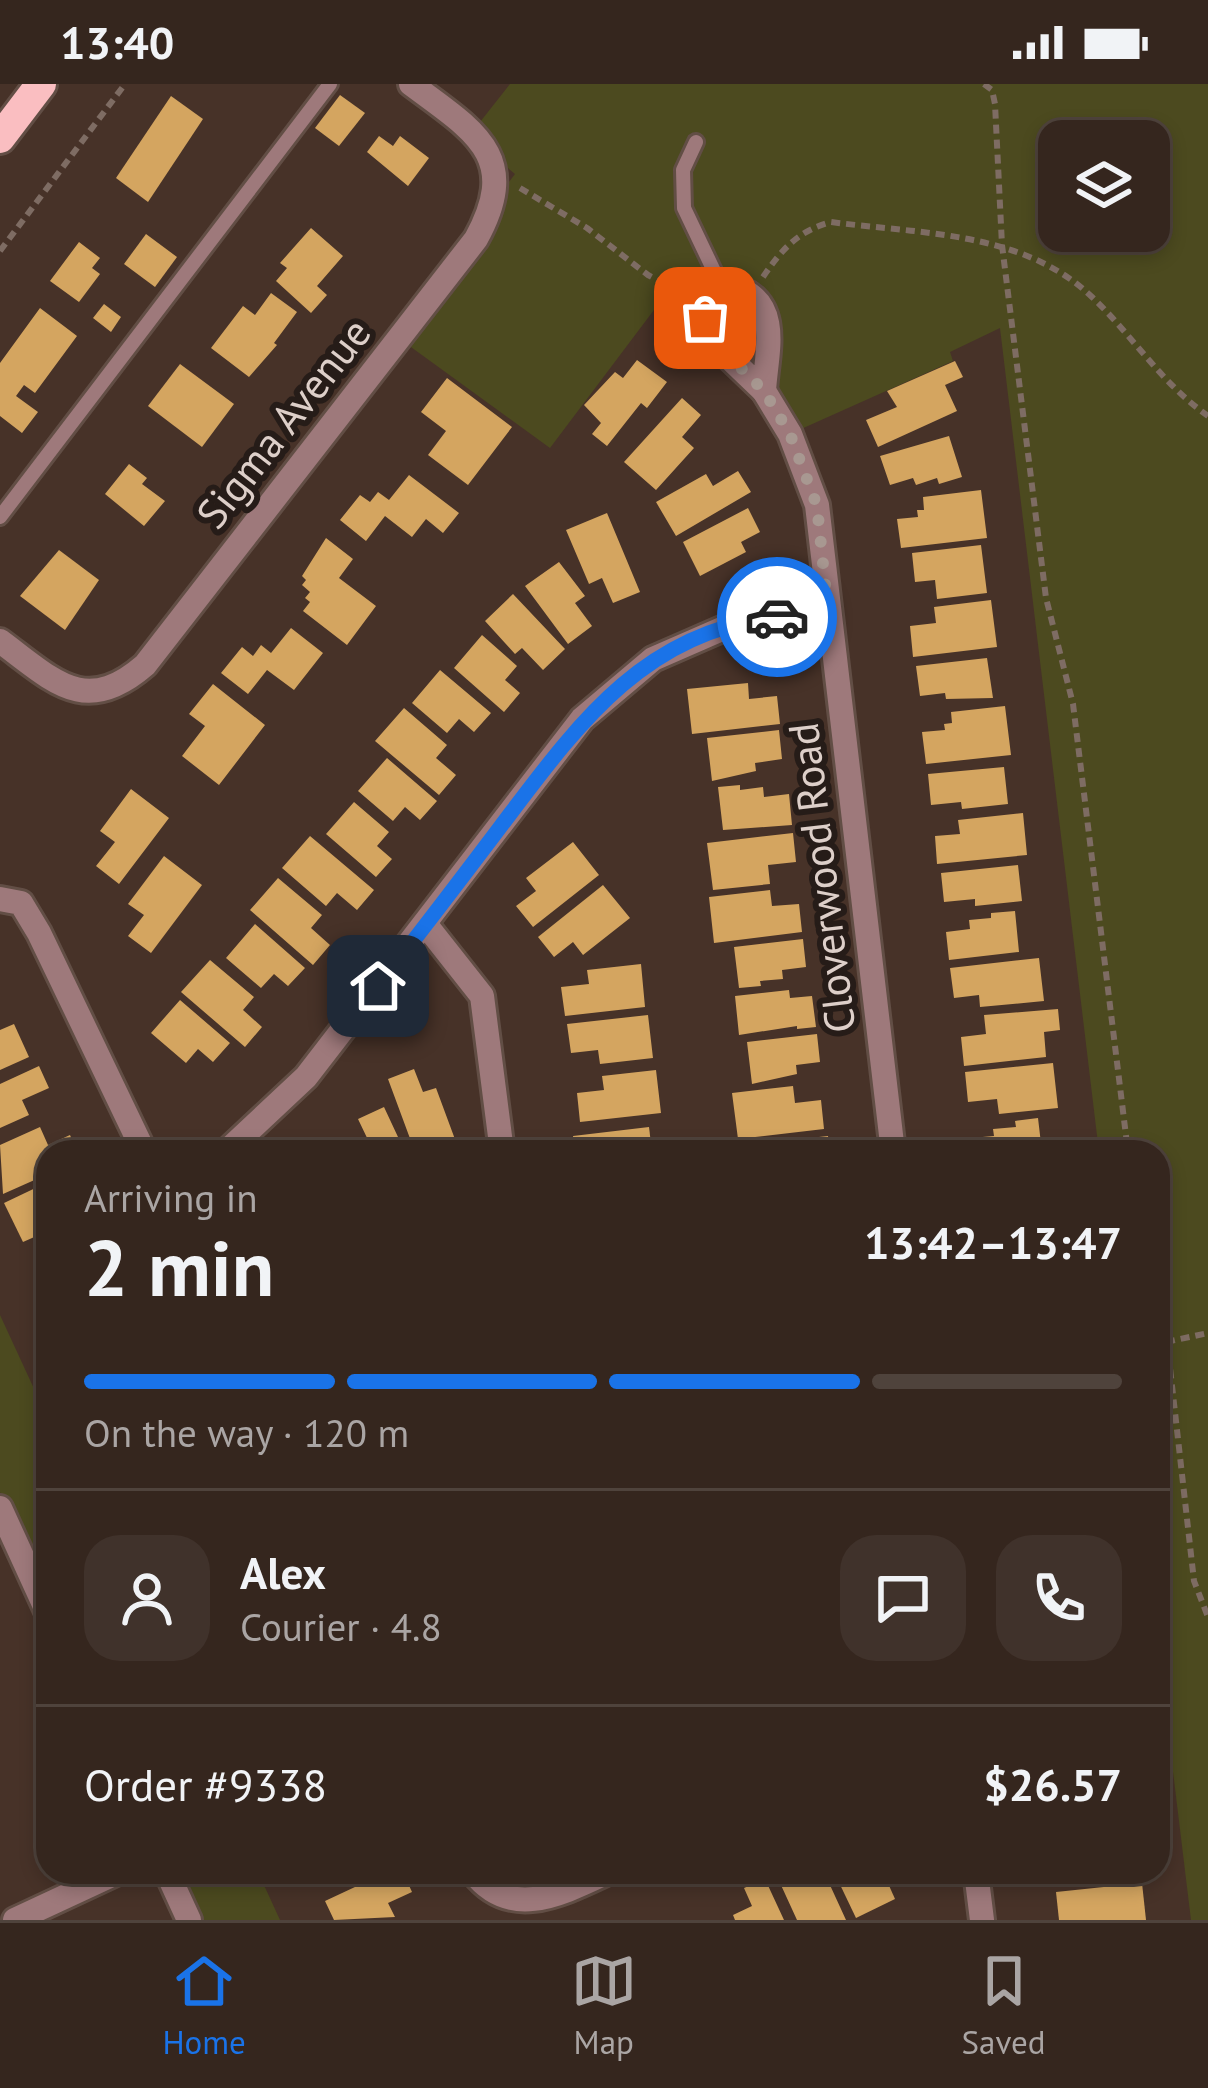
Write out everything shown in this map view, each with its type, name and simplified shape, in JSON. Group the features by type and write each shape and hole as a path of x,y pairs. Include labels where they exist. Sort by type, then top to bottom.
{"main road":[{"path":"0,138 41,84"}],"street":[{"name":"Sigma Avenue","path":"0,641 71,688 101,693 125,682 146,664 476,238 493,209 497,178 488,150 411,84"},
{"path":"717,298 742,290 760,300 767,317 764,391"},
{"name":"Cloverwood Road","path":"717,298 705,322 709,336 764,391 790,434 817,506 892,1140"},
{"path":"239,1140 307,1077 582,719 653,659 740,621 828,612"},
{"path":"0,899 21,903 39,933 138,1140"},
{"path":"426,925 482,996 500,1140"},
{"path":"0,1508 36,1587"},
{"path":"15,1920 92,1884"},
{"path":"172,1884 189,1920"},
{"path":"481,1884 487,1894 516,1906 552,1898 582,1884"},
{"path":"978,1884 982,1920"}],"lane":[{"path":"0,517 330,84"},
{"path":"696,142 683,170 684,208 717,298"}],"path":[{"path":"0,251 125,84"},
{"path":"984,84 992,90 995,104 1002,244 1046,598 1073,704 1127,1140"},
{"path":"525,190 669,289 717,298"},
{"path":"750,294 784,247 811,227 831,222 1002,244 1070,277 1167,383 1208,416"},
{"path":"1170,1341 1208,1333"},
{"path":"1170,1376 1194,1581 1208,1617"}],"shaded area":[{"path":"510,84 1208,84 1208,1920 1191,1920 1170,1747 1170,1140 1098,1140 1000,328 950,352 953,361 790,434 705,318 666,294 550,448 393,334 515,174 469,136"},
{"path":"0,1315 36,1393 36,1570 0,1492"},
{"path":"180,1884 264,1884 280,1920 197,1920"}],"building":[{"path":"340,95 365,113 339,146 315,128"},
{"path":"171,96 203,119 148,202 116,178"},
{"path":"379,136 393,146 400,136 429,158 408,186 367,152"},
{"path":"311,228 343,256 317,286 327,295 311,313 276,281 287,268 280,263"},
{"path":"146,234 177,257 155,287 124,264"},
{"path":"79,242 100,258 92,268 100,274 79,302 50,281"},
{"path":"271,293 297,312 249,377 211,348 243,306 255,315"},
{"path":"104,304 121,317 111,332 93,318"},
{"path":"40,308 77,336 35,393 24,385 16,396 38,412 22,433 0,416 0,363"},
{"path":"637,360 667,382 647,408 641,403 607,446 592,434 601,423 584,405 615,372 623,378"},
{"path":"955,361 963,377 945,385 957,411 878,447 866,420 897,407 887,391"},
{"path":"180,364 234,404 202,447 148,406"},
{"path":"447,378 512,427 468,485 428,455 446,431 421,412"},
{"path":"682,398 701,415 682,437 694,448 656,490 624,462"},
{"path":"949,436 962,477 916,485 913,478 890,485 880,456"},
{"path":"129,464 147,478 142,484 165,501 144,526 105,494"},
{"path":"738,471 751,492 676,536 656,502 706,474 713,486"},
{"path":"409,475 459,513 443,533 426,519 412,537 385,516 366,541 340,520 360,495 370,502 378,492 389,500"},
{"path":"981,490 987,538 901,548 897,519 918,517 917,510 924,510 923,497"},
{"path":"748,508 760,532 741,542 746,552 700,576 683,542"},
{"path":"607,513 640,592 613,603 602,578 589,584 566,530"},
{"path":"326,538 353,559 339,578 376,606 347,645 303,611 310,592 302,585 306,580 302,576"},
{"path":"981,545 987,593 937,599 935,580 915,582 912,553"},
{"path":"59,550 99,580 65,630 20,596"},
{"path":"559,562 585,596 575,603 592,626 568,644 525,586"},
{"path":"513,594 565,649 543,670 522,648 515,654 485,621"},
{"path":"991,600 997,647 913,657 910,626 936,623 934,607"},
{"path":"291,628 323,653 294,690 267,670 248,694 221,673 242,647 253,656 261,645 271,653"},
{"path":"482,635 517,666 505,680 520,693 504,712 454,668"},
{"path":"987,658 993,698 946,699 945,693 920,696 916,666"},
{"path":"440,670 491,713 474,732 459,719 447,733 412,703"},
{"path":"748,683 749,699 777,696 780,724 692,734 687,689"},
{"path":"213,684 265,725 219,785 182,756 205,726 189,714"},
{"path":"1005,706 1011,755 926,764 922,732 945,730 944,724 952,723 951,712"},
{"path":"404,708 447,745 436,758 456,775 439,795 375,741"},
{"path":"779,730 782,759 755,763 756,771 712,781 707,738"},
{"path":"387,758 437,801 420,820 405,807 393,821 358,791"},
{"path":"1004,767 1008,804 962,809 961,802 931,805 928,774"},
{"path":"740,785 740,790 763,787 764,797 789,794 792,825 723,830 718,787"},
{"path":"131,789 169,818 119,884 96,866 115,842 100,831"},
{"path":"354,802 389,832 377,846 392,859 376,877 326,834"},
{"path":"1023,813 1027,855 937,864 935,836 960,834 958,820"},
{"path":"793,833 796,862 768,865 770,884 713,890 707,843"},
{"path":"310,836 374,890 357,910 337,893 326,906 282,868"},
{"path":"573,842 599,875 533,927 516,906 536,891 526,878"},
{"path":"164,856 202,885 151,953 128,936 144,915 128,904"},
{"path":"1018,865 1022,901 975,906 975,899 944,902 941,873"},
{"path":"278,878 322,915 311,928 330,945 313,965 250,910"},
{"path":"603,885 630,918 583,955 573,942 554,957 538,937"},
{"path":"770,890 772,906 799,904 802,932 714,943 709,897"},
{"path":"1015,911 1019,952 949,960 946,932 970,929 969,920 991,918 991,913"},
{"path":"255,924 305,968 288,986 274,974 261,988 226,958"},
{"path":"803,939 806,967 782,970 783,979 760,981 761,986 739,988 734,947"},
{"path":"1039,958 1044,1001 980,1007 979,995 954,998 950,968"},
{"path":"210,960 254,997 243,1010 262,1027 245,1047 181,992"},
{"path":"641,964 645,1007 565,1016 561,987 589,984 587,970"},
{"path":"789,990 790,998 812,996 816,1027 739,1035 735,996"},
{"path":"180,1000 230,1043 213,1062 198,1049 186,1063 151,1033"},
{"path":"1058,1009 1060,1030 1044,1032 1046,1057 964,1066 961,1037 986,1034 984,1015"},
{"path":"648,1015 653,1058 600,1064 598,1050 571,1053 567,1024"},
{"path":"14,1024 29,1057 0,1070 0,1030"},
{"path":"817,1034 820,1062 796,1065 797,1074 752,1084 747,1042"},
{"path":"1053,1063 1058,1108 999,1114 997,1099 968,1102 965,1072"},
{"path":"39,1066 49,1088 22,1100 29,1115 0,1128 0,1084"},
{"path":"414,1069 423,1092 436,1088 455,1140 411,1140 388,1079"},
{"path":"656,1070 661,1113 580,1122 577,1093 604,1090 602,1076"},
{"path":"793,1086 795,1103 821,1100 824,1129 738,1139 732,1093"},
{"path":"384,1107 399,1140 368,1140 358,1119"},
{"path":"1038,1118 1041,1140 971,1140 994,1136 993,1129 1016,1127 1015,1121"},
{"path":"40,1127 46,1140 36,1140 36,1179 3,1194 0,1145"},
{"path":"649,1127 651,1140 574,1140 573,1136"},
{"path":"36,1188 36,1236 23,1242 4,1203"},
{"path":"361,1884 408,1884 412,1892 388,1903 395,1917 334,1920 325,1901"},
{"path":"767,1884 784,1920 735,1920 733,1915 752,1906 744,1888"},
{"path":"780,1884 830,1884 846,1920 797,1920"},
{"path":"840,1884 888,1884 895,1899 856,1918"},
{"path":"1142,1884 1146,1920 1059,1920 1056,1892"}],"way so far":[{"path":"705,318 709,336 764,391 790,434 817,506 828,612 777,617"}],"route":[{"path":"378,986 582,719 653,659 740,621 777,617"}]}
